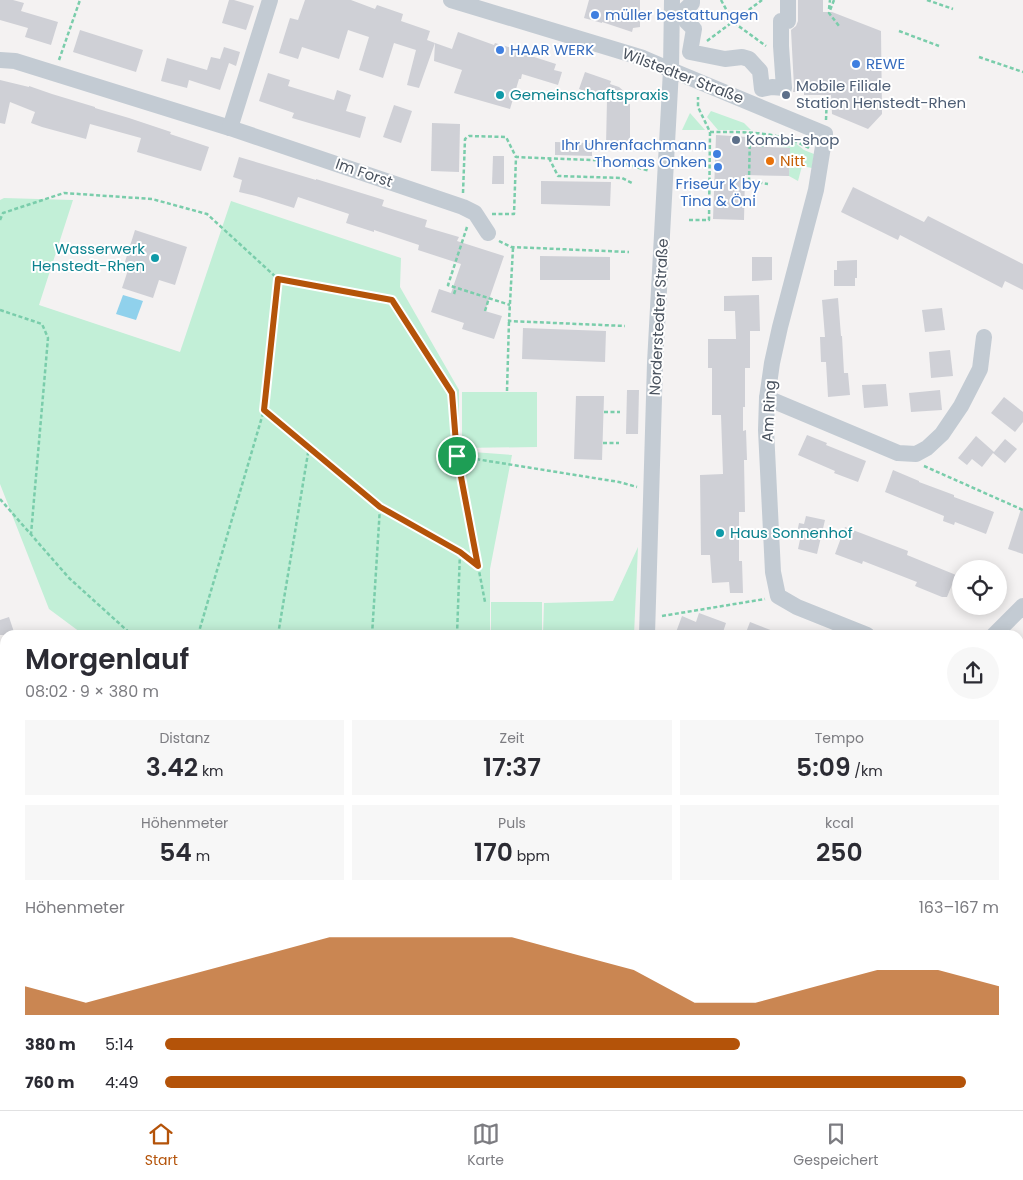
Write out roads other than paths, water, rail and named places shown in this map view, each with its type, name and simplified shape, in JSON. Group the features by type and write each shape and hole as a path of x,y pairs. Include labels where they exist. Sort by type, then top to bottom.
{"street":[{"path":"230,128 270,0"},
{"name":"Wilstedter Straße","path":"450,0 642,58 826,134"},
{"name":"Norderstedter Straße","path":"648,627 655,363 671,70 672,0"},
{"path":"692,0 685,10 686,21 694,29 690,52 725,59 742,57 749,59 760,71 762,89 772,87 784,88 780,22 788,22 788,0"},
{"name":"Im Forst","path":"0,60 15,61 230,128 470,211 488,233"},
{"path":"772,87 774,112"},
{"name":"Am Ring","path":"826,134 816,190 772,363 766,430 773,572 778,596 797,607 854,630"},
{"path":"768,398 898,453 916,454 927,448 942,434 961,406 980,369 984,337"},
{"path":"999,630 1023,606"}],"water":[{"path":"123,295 143,301 136,320 116,314"}],"place":[{"name":"müller bestattungen","path":"595,15"},
{"name":"HAAR WERK","path":"500,50"},
{"name":"REWE","path":"856,64"},
{"name":"Gemeinschaftspraxis","path":"500,95"},
{"name":"Mobile Filiale Station Henstedt-Rhen","path":"786,95"},
{"name":"Kombi-shop","path":"736,140"},
{"name":"Ihr Uhrenfachmann Thomas Onken","path":"717,154"},
{"name":"Nitt","path":"770,161"},
{"name":"Friseur K by Tina & Öni","path":"718,167"},
{"name":"Wasserwerk Henstedt-Rhen","path":"155,258"},
{"name":"Haus Sonnenhof","path":"720,533"}]}
